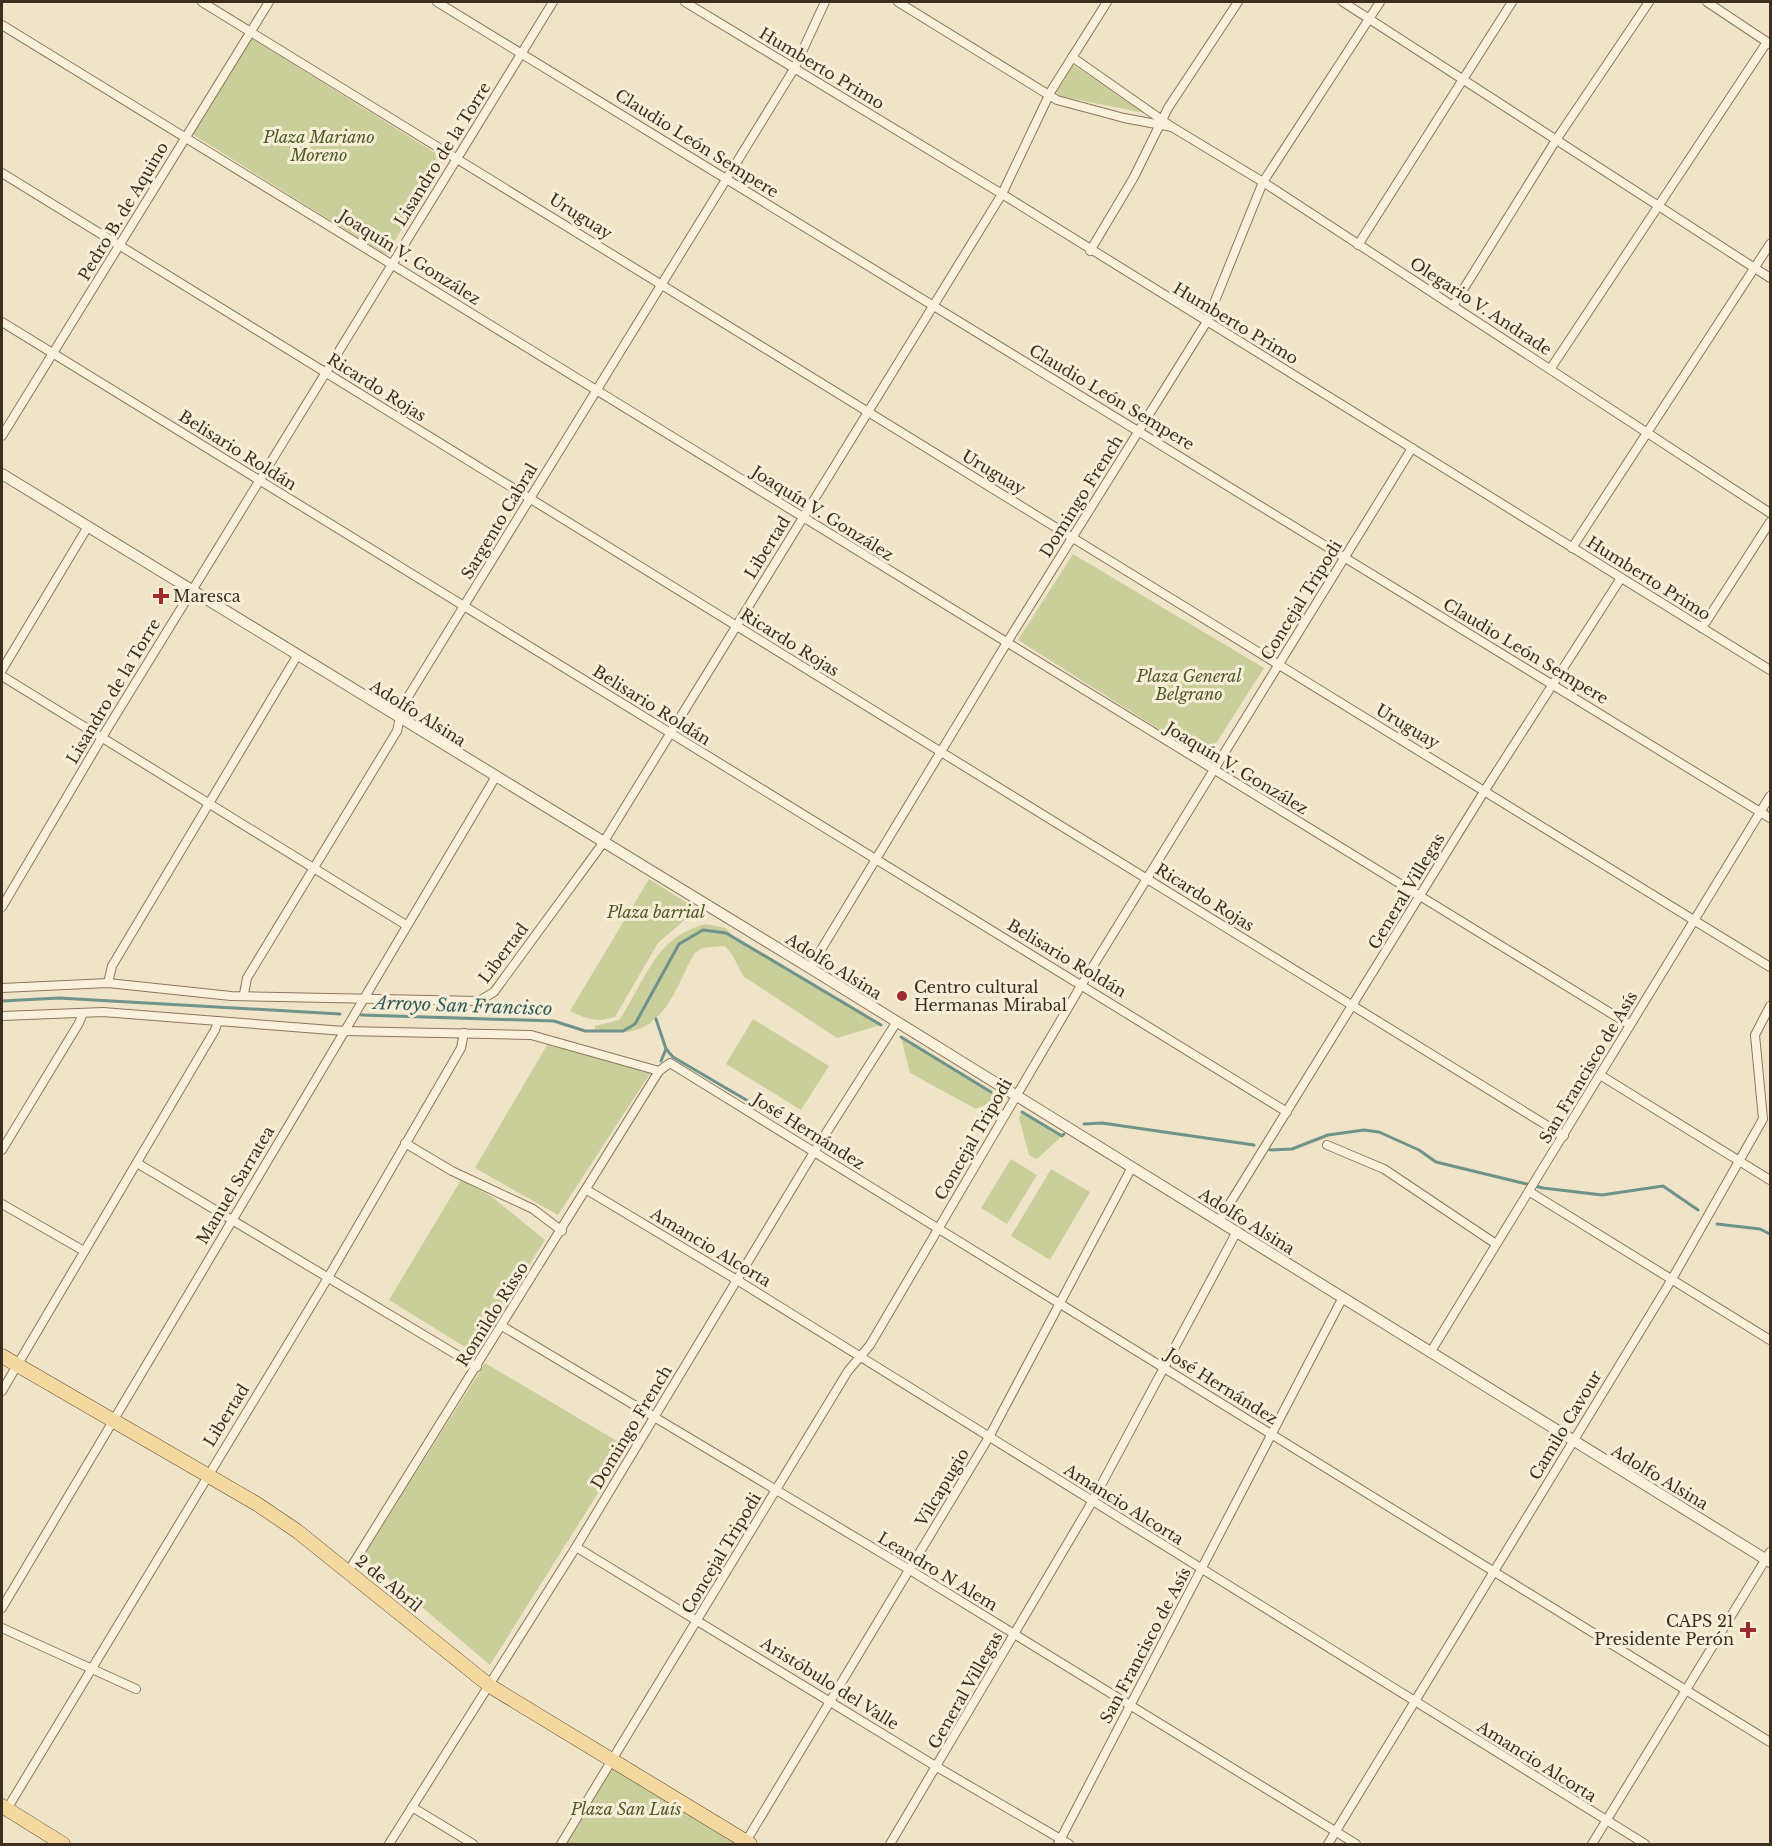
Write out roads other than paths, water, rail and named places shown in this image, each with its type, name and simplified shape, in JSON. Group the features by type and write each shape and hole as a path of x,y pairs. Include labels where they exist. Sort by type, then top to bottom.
{"main road":[{"name":"2 de Abril","path":"2,1356 206,1476 257,1503 348,1572 490,1686 614,1760 747,1844"},
{"path":"4,1808 63,1845"}],"street":[{"name":"Uruguay","path":"202,2 1770,967"},
{"name":"Pedro B. de Aquino","path":"2,436 269,2"},
{"name":"Claudio León Sempere","path":"437,2 1770,818"},
{"name":"Lisandro de la Torre","path":"2,907 4,896 553,2"},
{"name":"Humberto Primo","path":"685,2 1002,194 1206,323 1770,670"},
{"name":"Sargento Cabral","path":"244,994 247,978 397,731 403,705 794,69 825,2"},
{"name":"Olegario V. Andrade","path":"898,2 1048,96 1160,122 1172,127 1263,182 1770,513"},
{"name":"Libertad","path":"363,997 479,1001 487,999 494,992 603,843 670,735 1002,194 1048,96 1107,2"},
{"path":"1090,251 1134,177 1160,122 1238,2"},
{"path":"1343,2 1770,278"},
{"name":"Domingo French","path":"810,968 1006,644 1206,323 1263,182 1380,2"},
{"path":"1358,245 1512,2"},
{"path":"1454,306 1556,140 1649,2"},
{"path":"1551,369 1769,43 1707,2"},
{"name":"Joaquín V. González","path":"2,25 186,136 1214,772 1630,1025"},
{"name":"Olegario V. Andrade","path":"1072,57 1160,122"},
{"name":"Ricardo Rojas","path":"2,173 1564,1136"},
{"path":"1572,548 1770,244"},
{"name":"Belisario Roldán","path":"2,322 465,606 670,735 1082,984 1287,1112"},
{"name":"Concejal Tripodi","path":"561,1845 848,1371 870,1345 1082,984 1412,448"},
{"name":"Adolfo Alsina","path":"2,474 297,657 810,968 1572,1441 1769,1558"},
{"path":"1702,628 1770,522"},
{"path":"2,670 87,528"},
{"name":"General Villegas","path":"1219,1221 1354,1007 1485,790 1621,578"},
{"path":"108,983 111,966 207,803 297,657"},
{"path":"2,676 406,925"},
{"name":"Manuel Sarratea","path":"2,1608 495,778"},
{"name":"San Francisco de Asís","path":"1430,1353 1770,796"},
{"path":"2,988 108,983 231,996 244,994 363,997"},
{"name":"Camilo Cavour","path":"1328,1845 1767,1119 1755,1035 1770,1006"},
{"path":"2,1016 82,1013 345,1028 531,1035 659,1071"},
{"path":"2,1150 79,1023 82,1013"},
{"path":"2,1391 218,1021"},
{"name":"Domingo French","path":"389,1845 576,1547 814,1152 896,1023"},
{"name":"Libertad","path":"4,1808 93,1669 206,1476 329,1276 461,1048 464,1033"},
{"name":"José Hernández","path":"659,1071 666,1064 677,1065 938,1230 1770,1742"},
{"name":"Romildo Risso","path":"348,1572 562,1231 659,1071"},
{"path":"1600,1075 1770,1180"},
{"path":"405,1143 452,1171 533,1209 562,1231"},
{"path":"1327,1146 1384,1169 1496,1244"},
{"path":"137,1163 329,1276 477,1367"},
{"name":"Vilcapugio","path":"747,1844 830,1700 989,1437 1132,1167"},
{"path":"1532,1188 1770,1340"},
{"name":"Amancio Alcorta","path":"587,1190 737,1280 1645,1845"},
{"path":"2,1204 84,1251"},
{"name":"General Villegas","path":"890,1845 1092,1502 1236,1233"},
{"name":"San Francisco de Asís","path":"1059,1842 1342,1299"},
{"name":"Leandro N Alem","path":"502,1326 910,1570 1356,1845"},
{"name":"Aristóbulo del Valle","path":"576,1547 830,1700 1059,1842 1069,1845"},
{"path":"1592,1845 1769,1558"},
{"path":"2,1628 136,1689"},
{"path":"412,1807 473,1845"}],"waterway":[{"name":"Arroyo San Francisco","path":"361,1015 554,1021 585,1031 623,1031 635,1024 679,944 703,930 726,933 881,1025"},
{"name":"Arroyo San Francisco","path":"2,1001 59,998 340,1014"},
{"path":"656,1019 666,1049 661,1061"},
{"name":"Arroyo San Francisco","path":"901,1037 991,1092"},
{"path":"666,1049 673,1057 760,1108"},
{"name":"Arroyo San Francisco","path":"1022,1112 1062,1136 1064,1134"},
{"name":"Arroyo San Francisco","path":"1084,1124 1102,1123 1254,1145"},
{"name":"Arroyo San Francisco","path":"1270,1150 1292,1149 1328,1135 1364,1130 1379,1132 1419,1150 1436,1162 1543,1188 1602,1195 1663,1186 1698,1210"},
{"name":"Arroyo San Francisco","path":"1717,1224 1760,1229 1770,1234"}],"place":[{"name":"Maresca","path":"161,596"},
{"name":"Centro cultural Hermanas Mirabal","path":"902,996"},
{"name":"CAPS 21 Presidente Perón","path":"1748,1630"}],"park label":[{"name":"Plaza Mariano Moreno","path":"319,146"},
{"name":"Plaza General Belgrano","path":"1189,685"},
{"name":"Plaza barrial","path":"656,912"},
{"name":"Plaza San Luís","path":"626,1809"}]}
